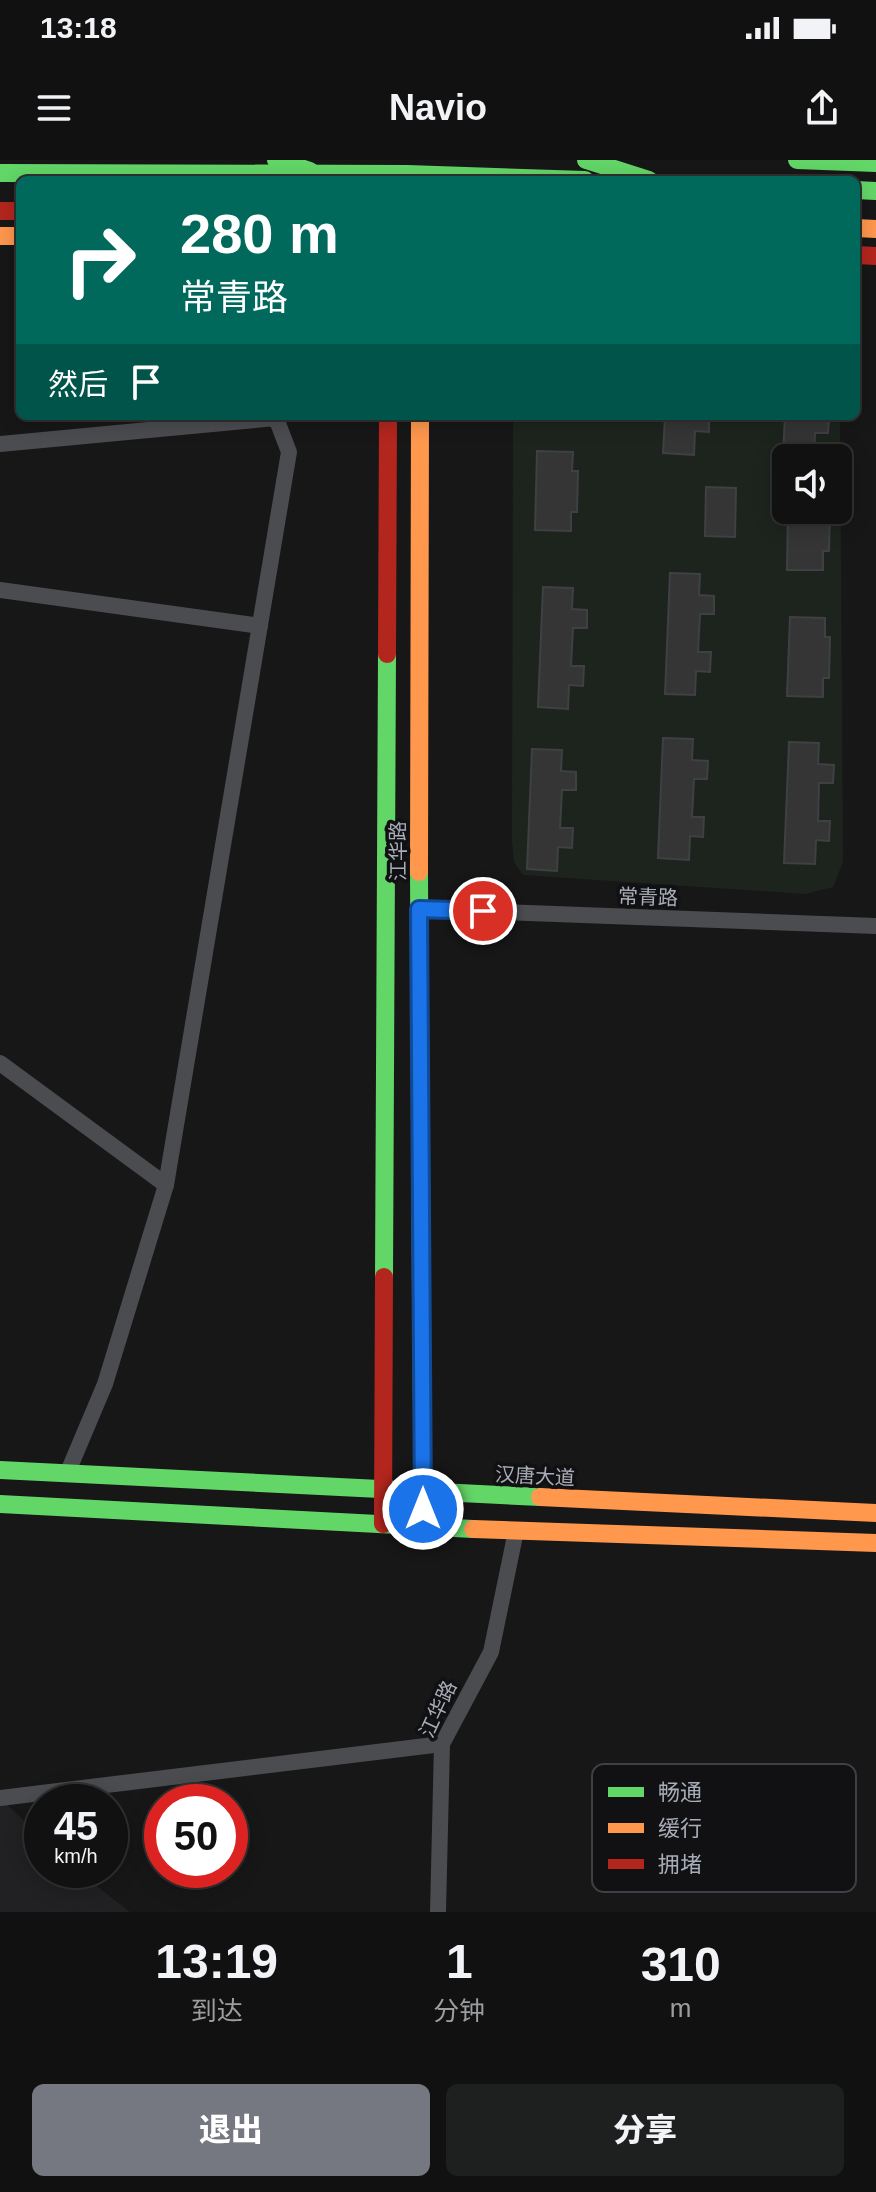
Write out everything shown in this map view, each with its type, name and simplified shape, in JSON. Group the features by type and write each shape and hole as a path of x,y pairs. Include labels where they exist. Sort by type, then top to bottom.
{"main road":[{"path":"276,160 326,176"},
{"path":"586,160 636,176"},
{"path":"797,160 876,163"},
{"path":"0,173 326,176 408,171 512,176"},
{"name":"江华路","path":"383,1524 388,420"},
{"name":"江华路","path":"420,420 423,1526"},
{"name":"汉唐大道","path":"0,1470 876,1513"},
{"path":"0,1504 516,1531 876,1543"}],"street":[{"path":"0,444 255,420"},
{"path":"67,1474 105,1384 166,1185 289,452 277,420"},
{"path":"0,590 260,626"},
{"name":"常青路","path":"419,909 876,926"},
{"path":"0,1063 166,1185"},
{"name":"江华路","path":"438,1912 442,1744 491,1652 516,1531"},
{"path":"0,1798 442,1744"}],"shaded area":[{"path":"513,420 840,420 840,444 772,444 772,524 841,524 843,862 833,887 806,894 523,875 514,862 512,841"},
{"path":"0,1798 24,1821 24,1888 99,1888 130,1912 0,1912"}],"building":[{"path":"665,420 709,420 709,432 695,431 694,455 663,453"},
{"path":"785,420 829,420 828,433 815,433 815,444 784,444"},
{"path":"537,451 573,452 572,471 578,471 577,512 571,512 571,531 535,530"},
{"path":"706,487 736,488 735,537 705,536"},
{"path":"788,524 830,524 829,551 823,551 823,570 787,570"},
{"path":"670,573 700,574 699,595 714,596 714,614 700,614 698,652 711,652 710,672 696,671 695,695 665,694"},
{"path":"543,587 573,588 572,609 587,610 587,628 573,628 571,666 584,666 583,686 569,685 568,709 538,707"},
{"path":"790,617 825,618 825,637 830,637 829,678 823,678 823,697 787,696"},
{"path":"663,738 693,739 692,760 708,761 707,779 694,779 692,817 704,817 703,837 690,836 689,860 658,858"},
{"path":"789,742 819,743 818,764 834,765 833,783 819,783 818,821 830,821 829,841 816,840 815,864 784,863"},
{"path":"532,749 562,750 561,771 576,772 576,790 562,790 560,828 573,828 572,848 558,847 557,871 527,869"}],"traffic: fast":[{"path":"276,160 310,171"},
{"path":"586,160 636,176"},
{"path":"797,160 876,163"},
{"path":"0,173 466,176"},
{"path":"860,190 876,191"},
{"path":"384,1277 387,654"},
{"path":"419,872 421,1294"},
{"path":"0,1470 540,1497"},
{"path":"0,1504 473,1529"}],"traffic: slow":[{"path":"860,228 876,229"},
{"path":"0,236 16,236"},
{"path":"419,872 420,420"},
{"path":"421,1294 423,1526"},
{"path":"540,1497 876,1513"},
{"path":"473,1529 876,1543"}],"traffic: jam":[{"path":"0,211 16,211"},
{"path":"860,255 876,256"},
{"path":"387,654 388,420"},
{"path":"383,1524 384,1277"}],"route":[{"path":"423,1509 419,909 483,911"}]}
